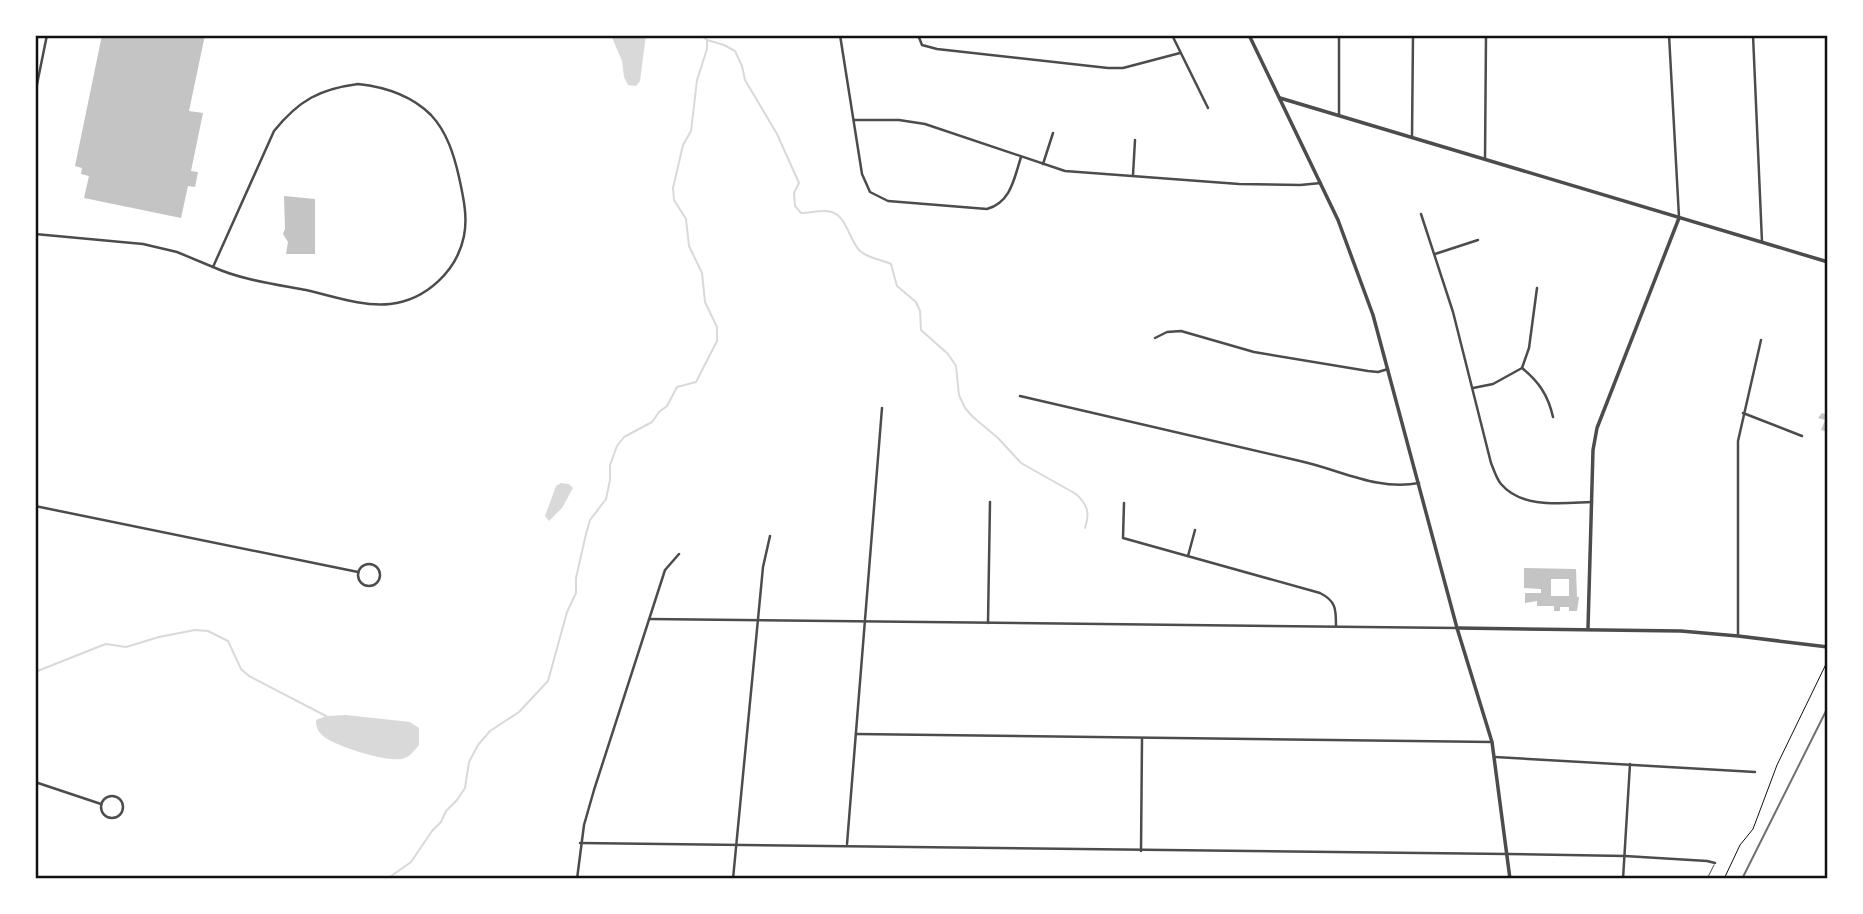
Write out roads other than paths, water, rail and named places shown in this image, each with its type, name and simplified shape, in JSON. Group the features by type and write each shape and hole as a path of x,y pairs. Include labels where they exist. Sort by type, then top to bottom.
{"street":[{"path":"35,94 47,35"},
{"path":"840,35 864,184 870,192 888,201 987,209 994,207 1008,195 1021,158"},
{"path":"918,35 922,45 937,49 1108,68 1123,68 1180,53"},
{"path":"1172,35 1208,108"},
{"path":"1249,35 1321,183 1353,259 1388,369 1458,628 1492,742 1510,879"},
{"path":"1339,35 1339,115"},
{"path":"1412,137 1413,35"},
{"path":"1485,159 1486,35"},
{"path":"1588,628 1593,450 1599,420 1679,218 1669,35"},
{"path":"1753,35 1762,242"},
{"path":"35,234 143,244 177,252 213,267 243,278 365,302 391,304 423,292 438,282 450,268 464,236 462,191 455,160 442,130 415,102 392,90 374,86 358,84 340,87 320,92 303,102 288,113 274,131 213,267"},
{"path":"1280,99 1828,262"},
{"path":"854,120 899,120 925,124 1065,171 1239,184 1321,183"},
{"path":"1043,164 1053,133"},
{"path":"1133,175 1135,140"},
{"path":"1421,214 1453,312 1491,463 1499,482 1507,490 1527,500 1592,502"},
{"path":"1435,254 1478,240"},
{"path":"1473,388 1493,384 1522,368 1529,348 1537,289"},
{"path":"1155,338 1167,332 1181,331 1254,352 1368,371 1388,369"},
{"path":"1738,636 1738,441 1760,340"},
{"path":"1522,368 1542,387 1552,416"},
{"path":"1020,396 1318,465 1375,484 1419,483"},
{"path":"847,846 882,408"},
{"path":"1744,414 1802,436"},
{"path":"988,623 990,502"},
{"path":"1124,503 1123,538 1329,597 1336,607 1336,627"},
{"path":"35,506 358,572"},
{"path":"1188,556 1195,530"},
{"path":"733,879 763,567 770,536"},
{"path":"577,879 580,843 587,812 665,570 679,554"},
{"path":"364,564 372,564 378,568 380,576 377,583 367,586 360,582 358,572 364,564"},
{"path":"649,619 1588,628 1738,636 1828,647"},
{"path":"856,734 1492,742"},
{"path":"1141,851 1142,738"},
{"path":"1495,757 1755,772"},
{"path":"1623,879 1630,764"},
{"path":"35,782 101,804"},
{"path":"108,796 116,796 122,801 124,809 118,817 110,818 103,814 101,804 108,796"},
{"path":"580,843 1625,856 1716,863"}],"lane":[{"path":"1707,879 1716,863"}],"waterway":[{"path":"701,35 735,51 745,80 777,134 799,183 794,193 795,206 801,213 824,211 838,215 860,251 891,264 897,286 916,302 920,311 921,330 948,354 956,366 959,395 965,408 1021,463 1076,494 1087,510 1085,528"},
{"path":"387,879 411,862 441,822 446,811 457,800 465,788 469,762 478,745 490,731 519,712 548,681 567,612 576,593 576,578 590,520 606,499 610,465 617,446 624,437 652,422 667,406 677,387 696,382 717,341 717,327 705,302 702,273 689,246 686,219 674,200 673,188 683,145 691,131 697,80 707,49 707,40"},
{"path":"35,672 106,644 126,647 159,637 195,630 208,631 228,641 241,669 249,676 326,716"}],"tram line":[{"path":"1742,879 1828,707"}]}
